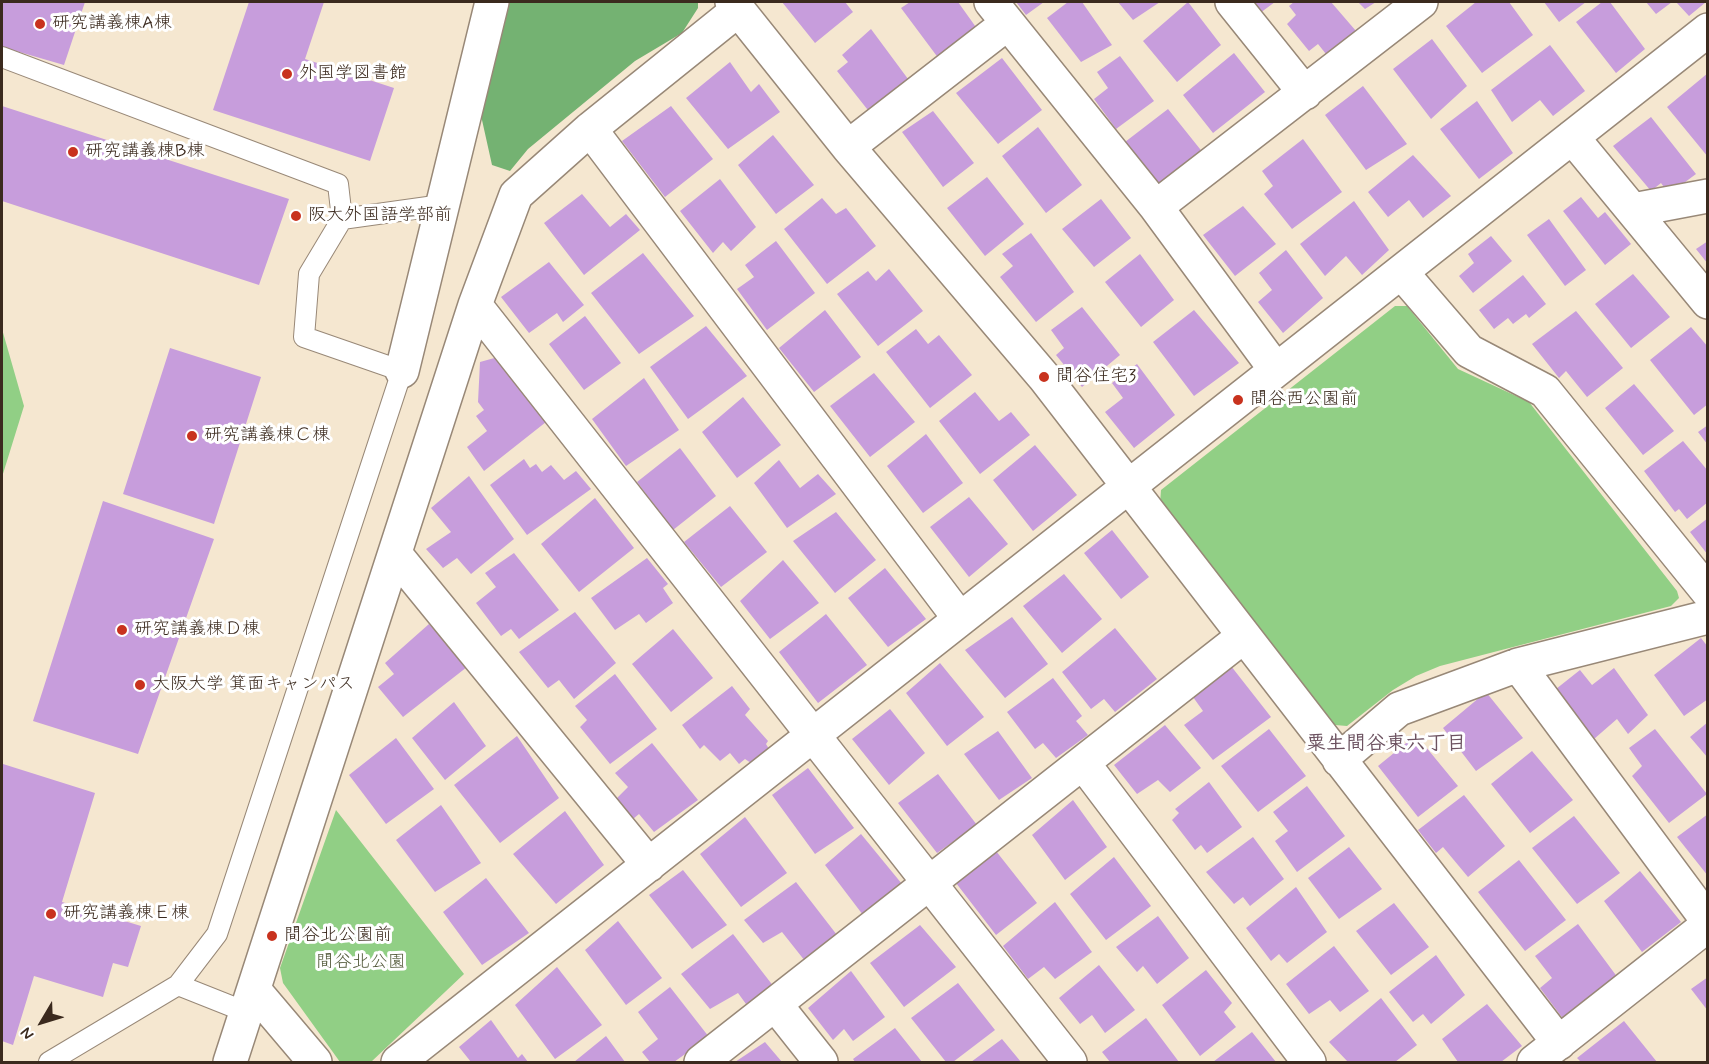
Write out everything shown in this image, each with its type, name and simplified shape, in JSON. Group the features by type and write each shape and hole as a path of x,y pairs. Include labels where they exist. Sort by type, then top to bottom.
{"street":[{"path":"402,371 492,2"},
{"path":"1232,2 1305,93"},
{"path":"1156,207 1420,2"},
{"path":"230,1062 475,305 516,195 735,6 848,147 1044,377 1339,760 1546,1053 1707,923 1518,665"},
{"path":"848,147 1000,12 1156,207 1276,370"},
{"path":"398,1062 1707,30"},
{"path":"590,129 960,620"},
{"path":"1572,137 1707,302"},
{"path":"1633,210 1707,196"},
{"path":"1401,272 1469,351 1545,391 1707,592"},
{"path":"475,305 1070,1062"},
{"path":"395,554 649,865"},
{"path":"1339,760 1399,709 1518,665 1707,617"},
{"path":"701,1062 1244,636"},
{"path":"1083,763 1309,1062"},
{"path":"250,1001 315,1062"},
{"path":"775,1004 821,1062"}],"lane":[{"path":"2,57 338,184 342,219 309,274 304,337 402,371 217,934 178,985 49,1062"},
{"path":"342,219 442,205"},
{"path":"178,985 250,1001"}],"green space":[{"path":"503,2 698,2 698,8 682,33 635,61 528,149 510,171 492,165 476,93"},
{"path":"1395,306 1407,306 1458,369 1529,402 1677,591 1679,598 1671,606 1440,666 1416,676 1393,690 1347,726 1335,725 1160,504 1161,490"},
{"path":"2,329 24,406 2,477"},
{"name":"間谷北公園","path":"336,810 464,974 371,1062 340,1062 283,983 280,968"}],"building":[{"name":"研究講義棟A棟","path":"2,2 85,2 64,65 2,47"},
{"name":"外国学図書館","path":"249,2 324,2 305,59 394,88 370,161 213,110"},
{"path":"782,2 845,2 853,12 815,43"},
{"path":"910,2 958,2 978,30 939,59 901,8"},
{"path":"1016,2 1044,2 1026,15"},
{"path":"1068,2 1082,2 1112,45 1081,62 1047,18"},
{"path":"1118,2 1160,2 1133,20"},
{"path":"1188,2 1221,45 1177,82 1143,41"},
{"path":"1251,2 1275,2 1260,13"},
{"path":"1294,2 1331,2 1356,31 1326,54 1318,44 1309,51 1287,24 1296,15 1289,6"},
{"path":"1358,2 1376,2 1365,9"},
{"path":"1476,2 1509,2 1533,35 1482,73 1446,26"},
{"path":"1544,2 1586,2 1559,22"},
{"path":"1602,2 1610,2 1645,49 1616,73 1576,22"},
{"path":"1646,2 1672,2 1656,14"},
{"path":"1676,2 1706,2 1689,16"},
{"path":"871,29 911,83 871,114 837,71 848,62 842,55"},
{"path":"1432,39 1467,86 1431,119 1393,69"},
{"path":"1550,45 1585,91 1553,116 1540,100 1512,122 1491,90"},
{"path":"1234,53 1265,92 1213,133 1183,95"},
{"path":"1120,56 1154,101 1116,129 1094,99 1108,88 1097,72"},
{"path":"1002,58 1042,110 998,144 956,93"},
{"path":"730,62 751,92 759,84 780,112 728,149 686,98"},
{"path":"1708,73 1708,157 1667,107"},
{"path":"1363,86 1407,144 1366,170 1325,115"},
{"path":"1477,101 1513,153 1479,179 1440,129"},
{"name":"研究講義棟B棟","path":"2,106 289,199 259,285 2,201"},
{"path":"671,106 713,159 665,197 622,141"},
{"path":"1168,109 1204,154 1159,185 1125,142"},
{"path":"933,111 974,163 943,187 902,132"},
{"path":"1651,117 1696,174 1669,194 1661,183 1651,191 1613,146"},
{"path":"1038,127 1082,185 1046,213 1002,156"},
{"path":"773,135 814,185 776,214 738,165"},
{"path":"1303,139 1342,192 1292,229 1264,194 1273,186 1262,171"},
{"path":"1413,155 1451,196 1423,218 1409,200 1388,217 1368,192"},
{"path":"987,177 1024,224 985,256 947,208"},
{"path":"720,179 756,227 731,251 723,242 713,253 680,211"},
{"path":"582,194 610,227 626,214 640,230 584,275 544,223"},
{"path":"1581,197 1598,218 1605,212 1631,244 1605,265 1563,211"},
{"path":"822,198 836,214 846,208 876,246 827,284 784,229"},
{"path":"1101,199 1131,238 1094,267 1062,229"},
{"path":"1354,201 1389,250 1362,275 1346,256 1325,276 1300,244"},
{"path":"1243,206 1276,244 1235,276 1203,235"},
{"path":"1549,219 1586,270 1565,286 1527,235"},
{"path":"1031,233 1074,292 1036,322 1000,277 1013,266 1002,254"},
{"path":"1491,236 1512,261 1473,293 1459,276 1474,263 1468,254"},
{"path":"776,241 815,293 767,330 737,289 754,277 745,265"},
{"path":"1708,241 1708,264 1696,249"},
{"path":"1286,250 1323,298 1283,333 1258,302 1272,290 1259,273"},
{"path":"643,253 694,316 639,354 591,293"},
{"path":"1140,254 1174,300 1141,327 1105,282"},
{"path":"549,262 584,305 563,322 557,313 529,333 501,297"},
{"path":"889,269 923,311 878,346 837,294 868,271 876,281"},
{"path":"1633,274 1670,317 1631,348 1595,304"},
{"path":"1523,275 1546,304 1529,318 1526,314 1513,324 1508,318 1494,329 1479,310"},
{"path":"1082,307 1120,355 1082,387 1056,355 1064,348 1051,330"},
{"path":"825,310 861,357 814,392 779,348"},
{"path":"1194,310 1239,363 1194,396 1153,342"},
{"path":"1576,311 1623,368 1587,397 1566,371 1559,378 1532,344"},
{"path":"585,316 621,363 584,390 549,344"},
{"path":"706,326 747,376 688,419 650,367"},
{"path":"1691,327 1708,347 1708,404 1694,415 1650,360"},
{"path":"916,329 928,344 939,335 972,375 930,408 886,352"},
{"name":"研究講義棟Ｃ棟","path":"170,348 261,377 214,524 123,494"},
{"path":"498,357 546,422 484,471 467,447 487,431 476,416 484,410 478,402 480,362"},
{"path":"1137,364 1175,415 1134,448 1105,412 1123,398 1112,383"},
{"path":"874,373 915,422 870,457 830,406"},
{"path":"644,378 679,430 626,466 592,419"},
{"path":"1634,384 1674,431 1643,455 1605,408"},
{"path":"975,392 999,421 1011,412 1030,435 980,474 939,421"},
{"path":"743,397 781,445 737,478 702,432"},
{"path":"1708,425 1708,445 1698,432"},
{"path":"926,434 963,483 923,513 887,466"},
{"path":"1683,441 1708,471 1708,502 1687,519 1679,509 1675,512 1644,471"},
{"path":"1035,445 1077,495 1033,531 993,480"},
{"path":"680,448 716,496 673,530 637,482"},
{"path":"524,459 530,468 536,464 542,472 551,465 564,480 576,471 591,489 527,535 490,485"},
{"path":"779,460 800,488 818,474 836,494 787,528 754,483"},
{"path":"469,476 514,539 471,574 457,558 443,568 426,549 451,532 431,508"},
{"path":"969,497 1008,544 969,577 930,527"},
{"path":"595,498 634,548 579,592 541,544"},
{"name":"研究講義棟Ｄ棟","path":"103,501 214,539 138,754 33,721"},
{"path":"730,506 767,552 721,587 684,542"},
{"path":"836,512 876,560 835,593 793,541"},
{"path":"1708,518 1708,555 1690,532"},
{"path":"1112,530 1149,577 1121,599 1084,553"},
{"path":"514,553 559,610 519,639 511,629 501,636 476,603 496,587 485,573"},
{"path":"647,558 668,584 663,588 673,603 646,623 639,614 615,630 591,598"},
{"path":"783,560 819,603 770,639 740,601"},
{"path":"885,568 926,619 888,647 848,598"},
{"path":"1064,574 1102,619 1062,653 1023,606"},
{"path":"575,612 616,663 574,699 559,680 548,688 519,652"},
{"path":"826,614 867,665 818,703 779,652"},
{"path":"1012,617 1048,664 1005,698 965,650"},
{"path":"429,624 467,667 403,717 378,687 394,674 385,663"},
{"path":"1115,628 1157,679 1115,712 1104,699 1091,709 1062,672"},
{"path":"673,629 713,678 671,712 632,664"},
{"path":"1701,638 1708,647 1708,699 1684,716 1654,675"},
{"path":"940,663 984,717 947,746 906,693"},
{"path":"1231,666 1271,717 1213,760 1184,725 1203,711 1193,697"},
{"path":"1614,668 1648,715 1628,734 1617,719 1594,739 1556,689 1580,670 1592,685"},
{"path":"615,674 657,729 610,764 580,727 587,720 575,706"},
{"path":"1053,678 1082,716 1076,721 1088,735 1056,758 1043,743 1035,749 1007,712"},
{"path":"732,686 750,709 745,715 768,741 766,744 769,749 751,763 745,759 739,764 730,753 720,761 704,745 700,749 682,725"},
{"path":"1486,692 1523,738 1476,771 1443,728"},
{"path":"454,702 486,746 445,780 412,738"},
{"path":"890,709 925,753 889,785 852,739"},
{"path":"1708,722 1708,758 1690,737"},
{"path":"1165,725 1201,768 1170,792 1158,780 1137,794 1114,765"},
{"path":"1269,729 1306,776 1258,812 1221,766"},
{"path":"1655,729 1707,794 1669,823 1632,776 1642,766 1629,748"},
{"path":"998,731 1032,778 999,800 964,754"},
{"path":"1416,735 1458,786 1418,817 1378,766"},
{"path":"517,736 559,798 500,843 454,785"},
{"path":"396,738 434,789 386,824 349,775"},
{"path":"652,743 698,800 654,832 639,814 633,819 616,799 628,787 615,773"},
{"path":"1532,751 1573,800 1530,833 1491,784"},
{"name":"研究講義棟Ｅ棟","path":"3,764 95,793 62,902 141,926 128,967 113,963 103,997 34,976 13,1045 2,1041"},
{"path":"808,768 854,828 815,854 772,795"},
{"path":"938,774 977,825 937,853 898,803"},
{"path":"1209,782 1242,827 1207,853 1201,845 1195,850 1172,820 1179,813 1175,809"},
{"path":"1307,786 1345,836 1297,872 1275,841 1288,831 1273,812"},
{"path":"1464,795 1505,846 1468,877 1443,847 1436,853 1418,830"},
{"path":"1073,800 1107,847 1065,880 1032,835"},
{"path":"441,805 481,863 435,892 396,840"},
{"path":"565,811 604,865 556,904 513,854"},
{"path":"1708,814 1708,876 1677,837"},
{"path":"1574,816 1620,873 1577,904 1532,848"},
{"path":"745,817 787,873 741,907 700,854"},
{"path":"861,834 902,884 863,915 825,865"},
{"path":"1253,837 1284,879 1250,906 1243,897 1234,904 1206,872"},
{"path":"1349,847 1382,889 1339,919 1308,878"},
{"path":"996,851 1037,903 996,935 956,883"},
{"path":"1114,857 1151,906 1106,940 1070,894"},
{"path":"1519,860 1566,920 1525,951 1478,892"},
{"path":"683,870 727,925 692,949 649,895"},
{"path":"1640,871 1681,922 1642,952 1604,901"},
{"path":"486,878 529,933 482,965 443,912"},
{"path":"796,882 837,935 805,961 782,932 763,943 744,920"},
{"path":"1296,887 1327,932 1287,963 1279,954 1271,961 1246,928"},
{"path":"1055,902 1092,952 1055,979 1044,967 1028,979 1003,946"},
{"path":"1394,903 1429,947 1391,975 1356,931"},
{"path":"1158,916 1189,958 1157,984 1143,966 1137,972 1116,947"},
{"path":"618,921 662,978 626,1005 585,950"},
{"path":"1578,924 1618,978 1564,1020 1540,988 1552,978 1535,956"},
{"path":"920,925 956,967 904,1007 870,963"},
{"path":"733,934 774,987 746,1004 738,993 710,1009 681,974"},
{"path":"1334,946 1369,991 1340,1012 1330,1000 1309,1014 1286,984"},
{"path":"1436,955 1465,995 1431,1024 1423,1014 1413,1022 1389,992"},
{"path":"1099,965 1135,1010 1105,1033 1092,1015 1080,1024 1059,998"},
{"path":"557,967 602,1025 555,1059 515,1005"},
{"path":"1206,970 1232,1003 1224,1012 1236,1027 1200,1056 1162,1005"},
{"path":"851,971 885,1017 853,1041 844,1029 833,1040 808,1008"},
{"path":"1708,977 1708,1011 1691,989"},
{"path":"958,983 995,1030 953,1062 946,1062 911,1018"},
{"path":"670,987 709,1037 674,1062 650,1062 642,1052 658,1039 638,1012"},
{"path":"1381,998 1417,1045 1395,1062 1348,1062 1329,1042"},
{"path":"1487,1004 1522,1046 1501,1062 1458,1062 1442,1039"},
{"path":"1146,1018 1179,1062 1110,1062 1102,1052"},
{"path":"491,1020 518,1058 522,1054 528,1062 471,1062 459,1047"},
{"path":"1624,1021 1657,1062 1581,1062 1577,1058"},
{"path":"895,1028 922,1062 855,1062 853,1059"},
{"path":"1252,1032 1276,1062 1213,1062"},
{"path":"606,1036 625,1062 574,1062"},
{"path":"1002,1039 1021,1062 971,1062"},
{"path":"765,1042 782,1062 735,1062"}],"place":[{"name":"研究講義棟A棟","path":"40,24"},
{"name":"外国学図書館","path":"287,74"},
{"name":"研究講義棟B棟","path":"73,152"},
{"name":"阪大外国語学部前","path":"296,216"},
{"name":"間谷住宅3","path":"1044,377"},
{"name":"間谷西公園前","path":"1238,400"},
{"name":"研究講義棟Ｃ棟","path":"192,436"},
{"name":"研究講義棟Ｄ棟","path":"122,630"},
{"name":"大阪大学 箕面キャンパス","path":"140,685"},
{"name":"研究講義棟Ｅ棟","path":"51,914"},
{"name":"間谷北公園前","path":"272,936"}],"district":[{"name":"粟生間谷東六丁目","path":"1386,745"}]}
